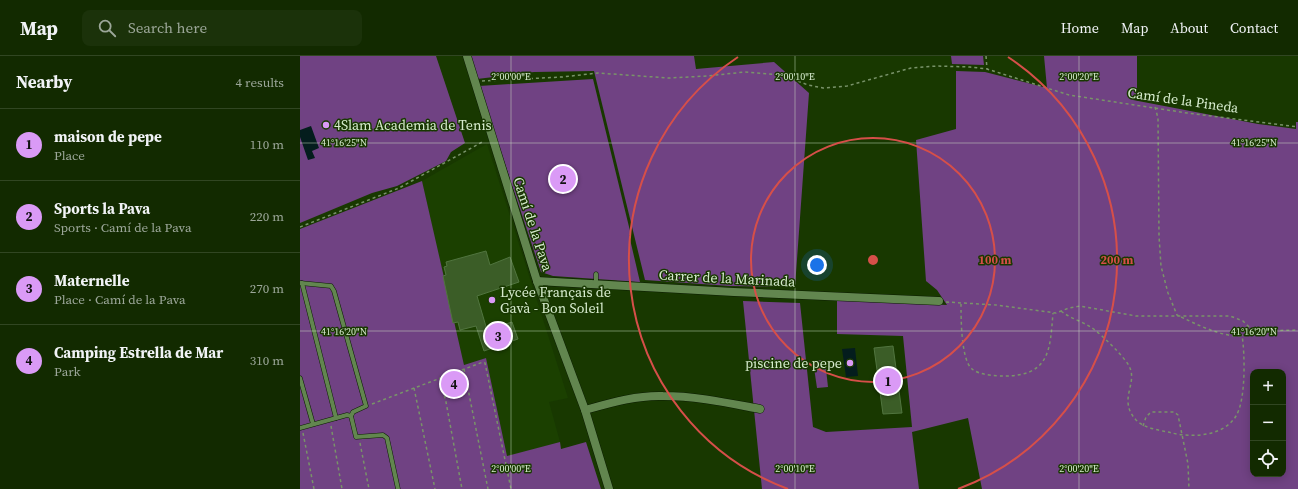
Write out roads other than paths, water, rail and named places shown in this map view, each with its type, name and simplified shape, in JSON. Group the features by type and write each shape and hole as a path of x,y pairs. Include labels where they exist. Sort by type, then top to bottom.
{"street":[{"name":"Camí de la Pava","path":"467,56 491,138 537,281 585,410 610,489"},
{"name":"Carrer de la Marinada","path":"537,281 939,301"},
{"path":"585,410 618,401 662,395 705,398 760,409"}],"lane":[{"path":"596,274 596,284"},
{"path":"301,427 336,418 351,416 353,412 366,406 334,291 331,286 301,283 336,418"},
{"path":"300,378 314,424"},
{"path":"351,416 356,437 383,435 387,438 398,489"}],"water":[{"path":"311,126 319,148 312,151 315,158 308,160 300,137 300,130"},
{"name":"piscine de pepe","path":"855,348 858,376 846,377 842,349"}],"place":[{"name":"4Slam Academia de Tenis","path":"326,125"},
{"name":"Sports la Pava","path":"563,179"},
{"name":"Lycée Français de Gavà - Bon Soleil","path":"492,300"},
{"name":"Maternelle","path":"498,336"},
{"name":"piscine de pepe","path":"850,363"},
{"name":"maison de pepe","path":"888,381"},
{"name":"Camping Estrella de Mar","path":"454,384"}]}
